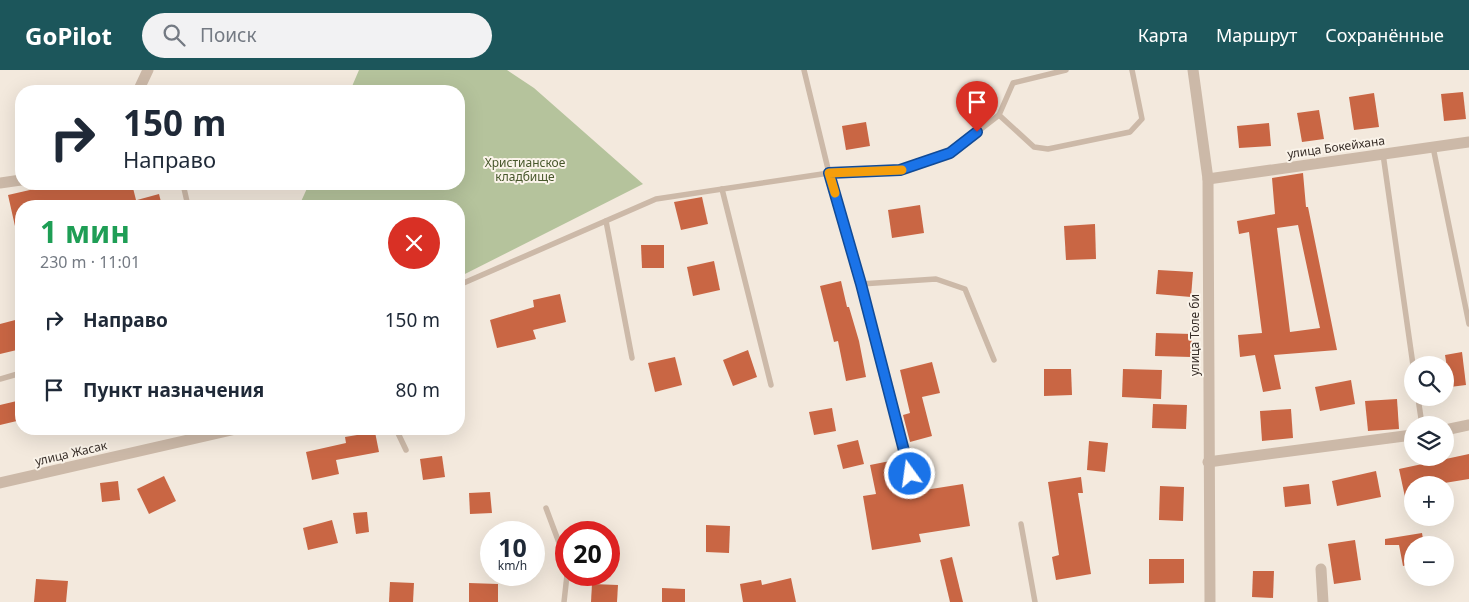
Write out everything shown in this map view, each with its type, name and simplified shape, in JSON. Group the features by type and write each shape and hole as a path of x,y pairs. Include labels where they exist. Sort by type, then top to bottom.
{"street":[{"path":"141,85 148,70"},
{"name":"улица Толе би","path":"1192,70 1208,179 1210,602"},
{"name":"улица Бокейхана","path":"1208,179 1469,142"},
{"path":"0,183 15,181"},
{"path":"1454,428 1469,425"},
{"name":"улица Жасак","path":"0,483 207,435"},
{"path":"1208,462 1404,437"},
{"path":"1321,569 1322,602"}],"lane":[{"path":"804,70 829,173 861,284 910,474"},
{"path":"465,282 656,199 829,173 900,170 950,153 999,115 1013,83 1066,70"},
{"path":"999,115 1034,147 1048,149 1130,132 1142,119 1132,70"},
{"path":"1434,147 1469,324"},
{"path":"1383,154 1413,356"},
{"path":"722,189 771,385"},
{"path":"606,221 632,358"},
{"path":"861,284 936,280 965,290 994,360"},
{"path":"0,378 15,374"},
{"path":"399,435 406,450"},
{"path":"546,508 555,532"},
{"path":"1021,524 1035,602"},
{"path":"564,602 566,586"}],"green space":[{"name":"Христианское кладбище","path":"359,70 507,70 534,88 643,184 465,274 465,200 302,200 306,190 465,190 465,85 353,85"}],"building":[{"path":"1463,92 1466,119 1444,121 1441,94"},
{"path":"1374,93 1379,127 1354,130 1349,97"},
{"path":"1319,110 1324,139 1302,142 1297,113"},
{"path":"866,122 870,146 846,150 842,126"},
{"path":"1269,123 1271,146 1239,148 1237,126"},
{"path":"1303,173 1306,207 1308,207 1337,350 1274,355 1281,389 1263,392 1255,355 1240,357 1238,335 1262,333 1249,232 1239,234 1237,221 1275,214 1272,178","holes":["1298,225 1320,328 1290,332 1277,228"]},
{"path":"30,190 134,190 136,200 15,200 15,226 8,195"},
{"path":"159,194 160,200 137,200"},
{"path":"702,197 708,224 681,230 674,202"},
{"path":"920,205 924,233 892,238 888,210"},
{"path":"1095,224 1096,259 1066,260 1064,226"},
{"path":"641,245 664,245 664,268 642,268"},
{"path":"714,261 720,290 693,296 687,267"},
{"path":"1158,270 1193,272 1191,297 1156,294"},
{"path":"841,281 847,307 849,307 859,341 866,377 846,381 838,341 834,342 820,286"},
{"path":"560,294 566,322 533,330 536,339 497,348 490,320 534,307 533,300"},
{"path":"15,320 15,350 0,354 0,324"},
{"path":"1156,333 1192,334 1191,357 1155,356"},
{"path":"748,350 757,377 733,386 723,360"},
{"path":"1462,352 1466,385 1454,386 1454,356 1445,355"},
{"path":"675,357 682,385 655,392 648,363"},
{"path":"932,362 940,393 922,397 932,436 910,442 903,415 910,413 900,370"},
{"path":"1044,369 1071,369 1072,395 1044,396"},
{"path":"1123,369 1162,370 1161,399 1122,397"},
{"path":"1351,380 1355,404 1320,411 1315,387"},
{"path":"1397,399 1399,429 1368,431 1365,401"},
{"path":"15,401 15,421 0,425 0,405"},
{"path":"1153,404 1187,405 1186,429 1152,428"},
{"path":"832,408 836,431 814,435 809,412"},
{"path":"1291,409 1293,438 1262,441 1260,411"},
{"path":"376,435 379,452 336,460 339,474 312,480 306,452 346,443 345,437"},
{"path":"858,440 864,464 843,469 837,445"},
{"path":"1089,441 1108,443 1105,472 1087,470"},
{"path":"1469,454 1469,479 1454,481 1454,476 1404,476 1404,492 1399,469 1413,466 1454,466 1454,457"},
{"path":"442,456 445,477 423,480 420,459"},
{"path":"895,460 901,490 912,488 912,492 963,484 970,526 919,534 921,542 872,550 863,496 876,494 870,465"},
{"path":"1376,471 1381,497 1337,506 1332,481"},
{"path":"164,476 176,501 149,514 137,489"},
{"path":"1081,477 1083,493 1078,493 1091,574 1056,580 1052,557 1059,555 1048,482"},
{"path":"118,481 120,500 102,502 100,483"},
{"path":"1309,484 1311,504 1285,507 1283,487"},
{"path":"1160,486 1184,487 1183,521 1159,520"},
{"path":"490,492 492,513 470,514 469,493"},
{"path":"367,512 369,532 356,534 353,513"},
{"path":"332,520 338,543 308,550 303,528"},
{"path":"706,525 730,526 729,553 706,552"},
{"path":"1422,533 1422,536 1404,536 1403,566 1399,545 1385,545 1385,539"},
{"path":"1355,540 1361,580 1334,584 1328,544"},
{"path":"952,557 963,602 950,602 940,560"},
{"path":"1149,559 1184,559 1184,583 1149,584"},
{"path":"1253,571 1274,571 1273,598 1252,597"},
{"path":"791,578 796,602 743,602 740,584 761,580 762,585"},
{"path":"36,579 68,581 66,602 34,602"},
{"path":"390,582 414,583 413,602 389,602"},
{"path":"469,583 480,583 480,586 498,586 498,602 469,602"},
{"path":"592,586 618,586 617,602 591,602"},
{"path":"662,588 685,589 685,602 662,602"}],"slow traffic":[{"path":"835,193 829,173 902,170"}],"route":[{"path":"910,474 861,284 829,173 900,170 950,153 977,132"}]}
